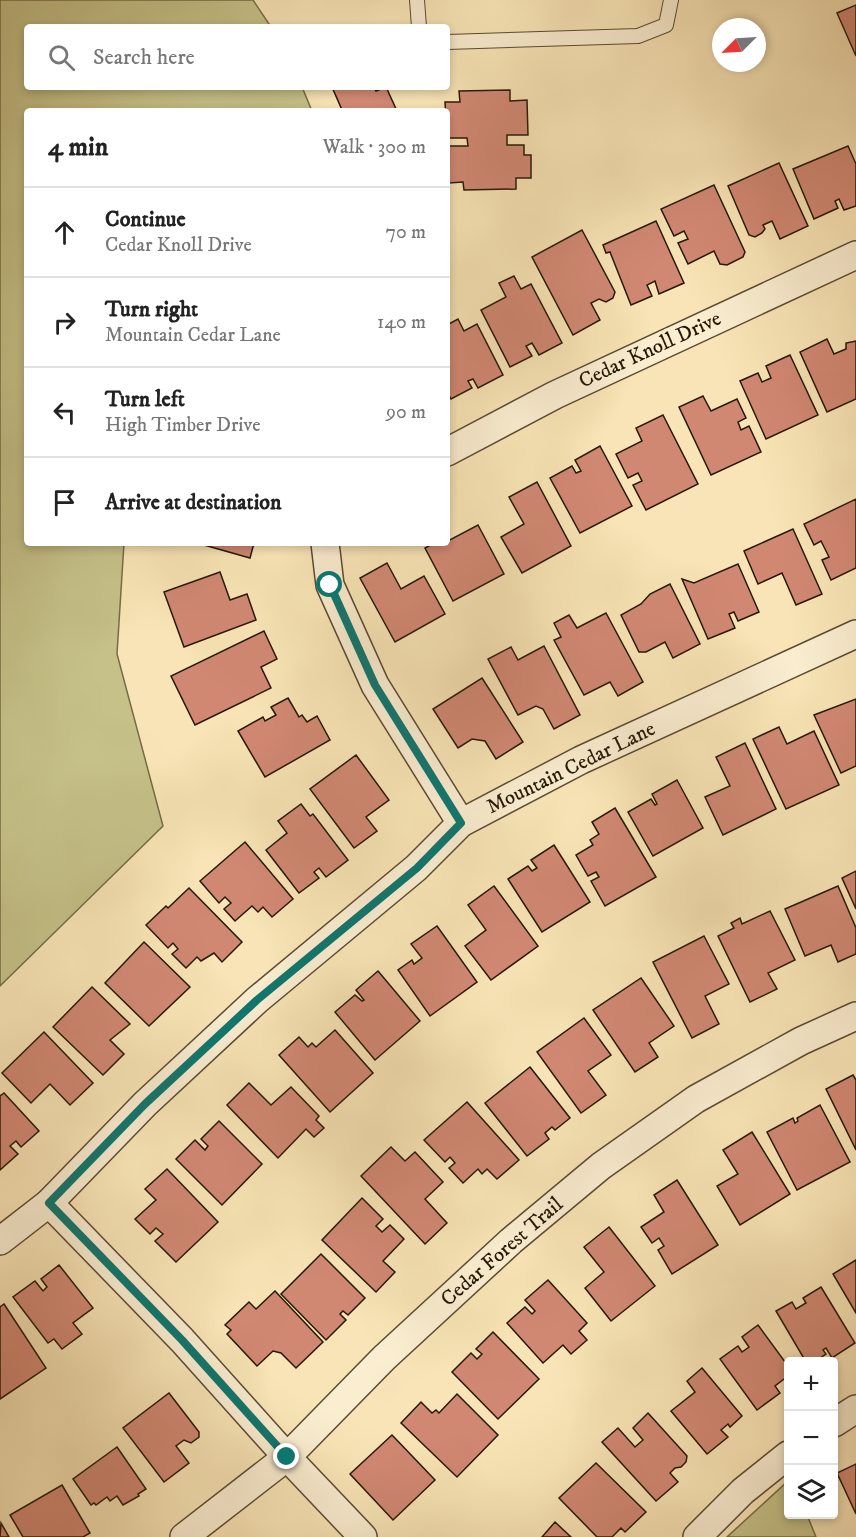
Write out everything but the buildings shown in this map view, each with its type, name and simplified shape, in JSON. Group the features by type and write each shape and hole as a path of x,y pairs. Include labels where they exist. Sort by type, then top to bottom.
{"street":[{"name":"Cedar Knoll Drive","path":"450,450 555,395 856,255"},
{"path":"325,546 330,585 375,685 461,823"},
{"name":"Mountain Cedar Lane","path":"0,1241 49,1203 145,1104 257,1000 417,868 461,823 581,760 856,634"},
{"name":"Cedar Forest Trail","path":"184,1537 287,1457 384,1358 511,1241 601,1166 696,1099 801,1041 856,1016"},
{"path":"49,1203 182,1340 287,1457 363,1537"},
{"path":"838,1420 856,1409"},
{"path":"697,1537 743,1491 784,1459"}],"lane":[{"path":"417,0 418,24"},
{"path":"450,42 638,36 666,25 671,0"}],"shaded area":[{"path":"0,0 253,0 269,24 24,24 24,90 303,90 311,108 24,108 24,546 124,546 117,654 163,826 0,986"},
{"path":"784,1485 784,1519 809,1519 816,1537 727,1537"}],"route":[{"path":"287,1457 182,1340 49,1203 145,1104 257,1000 417,868 461,823 375,685 330,585"}]}
